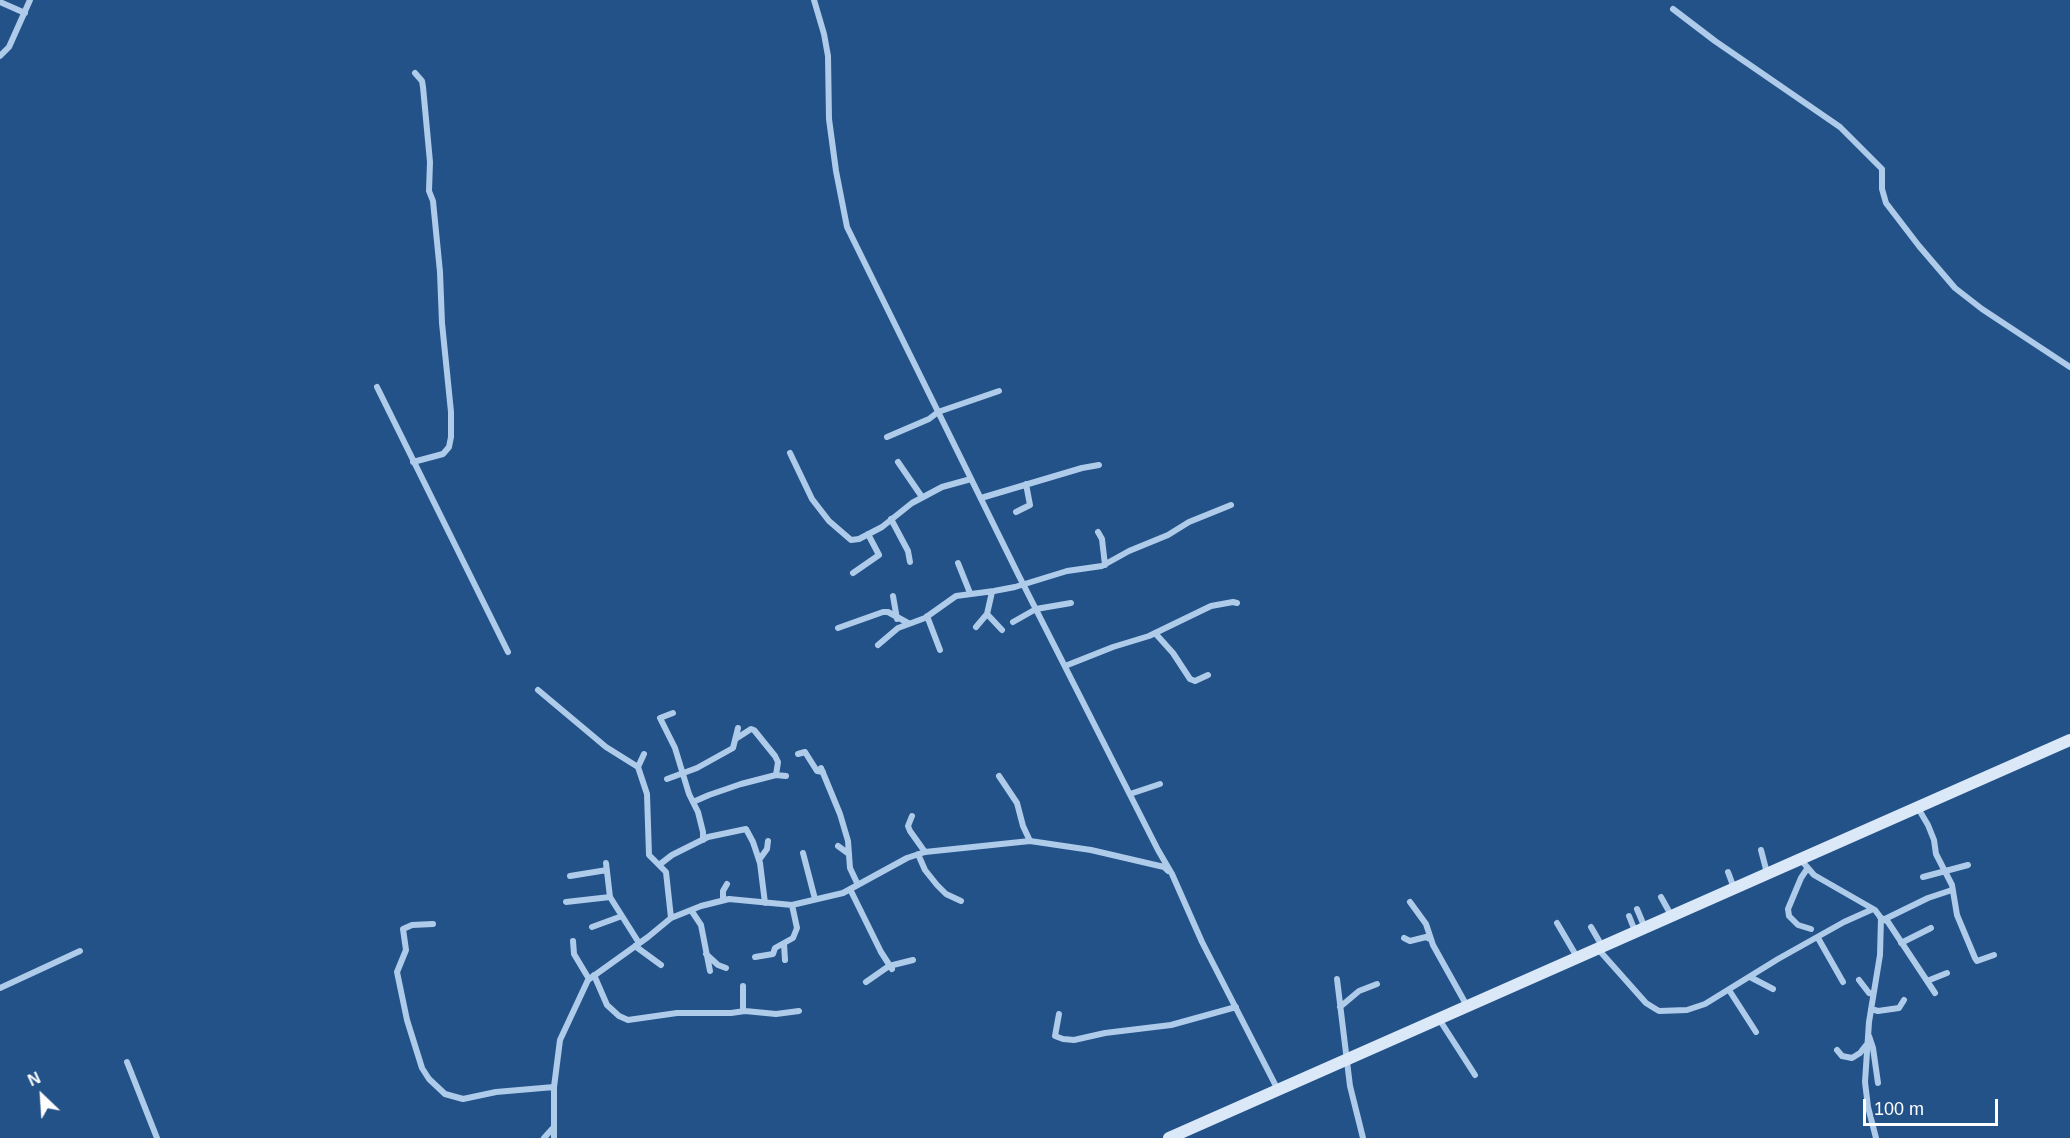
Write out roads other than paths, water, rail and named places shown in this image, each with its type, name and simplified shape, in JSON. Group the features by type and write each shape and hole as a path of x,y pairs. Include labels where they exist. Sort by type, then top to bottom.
{"street":[{"path":"0,56 9,47 30,0"},
{"path":"814,0 828,56 829,118 836,171 848,227 971,479 1172,874 1202,942 1278,1090"},
{"path":"0,2 25,13"},
{"path":"1673,9 1840,128 1882,169 1882,189 1886,203 1918,246 1955,288 1982,309 2070,367"},
{"path":"413,462 443,454 449,447 451,437 440,272 433,201 429,191 430,162 423,87 422,81 415,73"},
{"path":"377,387 508,652"},
{"path":"887,437 929,419 938,412 999,391"},
{"path":"790,453 812,499 830,521 851,540 868,534 922,497 950,484 971,479"},
{"path":"898,462 922,497"},
{"path":"981,498 1099,465"},
{"path":"1016,512 1030,505 1026,484"},
{"path":"878,645 898,628 927,616 956,596 992,592 1060,572 1105,565 1129,551 1231,505"},
{"path":"891,519 908,551 910,562"},
{"path":"1098,532 1102,539 1105,565"},
{"path":"853,573 879,555 868,534"},
{"path":"958,563 970,593"},
{"path":"976,627 987,614 992,592"},
{"path":"893,596 898,628"},
{"path":"1013,622 1036,609 1071,603"},
{"path":"1065,666 1113,646 1155,633 1211,606 1236,603"},
{"path":"838,628 878,613 888,612 908,623"},
{"path":"987,614 1002,630"},
{"path":"927,616 940,650"},
{"path":"1155,633 1173,653 1190,679 1195,681 1208,675"},
{"path":"538,690 606,747 638,767 647,794 649,855 666,872 670,918"},
{"path":"673,713 660,718 675,748 701,825 703,840"},
{"path":"667,779 697,768 728,751 735,745 738,729"},
{"path":"737,738 751,729 754,730 775,756 777,775"},
{"path":"1169,1138 1734,888 1767,874 1804,864 1917,807 2070,740"},
{"path":"798,754 805,752 817,771 822,770 843,824 850,868 858,885"},
{"path":"638,767 644,754"},
{"path":"693,802 722,789 777,775 786,776"},
{"path":"999,776 1017,804 1030,841"},
{"path":"1130,794 1160,784"},
{"path":"1917,807 1934,840 1936,854 1946,872 1952,890 1957,915 1975,958 1977,961 1994,955"},
{"path":"912,816 908,826 925,852"},
{"path":"659,866 672,855 714,835 746,829 759,860 765,903"},
{"path":"759,860 767,849 768,841"},
{"path":"554,1138 554,1087 560,1040 592,977 670,918 729,899 792,905 843,893 907,858 925,852 1030,841 1091,849 1164,867 1172,874"},
{"path":"838,846 849,854"},
{"path":"1761,850 1767,874"},
{"path":"803,853 815,899"},
{"path":"918,854 925,870 937,885 946,894 960,901"},
{"path":"1804,864 1814,875 1873,909 1883,918 1935,993"},
{"path":"1804,864 1801,878 1788,909 1790,916 1798,925 1811,929"},
{"path":"1923,877 1968,866"},
{"path":"570,876 607,867 610,897 637,945 661,965"},
{"path":"1728,872 1734,888"},
{"path":"723,900 723,891 727,884"},
{"path":"850,889 891,968"},
{"path":"1883,918 1952,890"},
{"path":"566,902 610,897"},
{"path":"1661,897 1672,916"},
{"path":"1410,902 1426,924 1431,939 1467,1006"},
{"path":"755,957 773,954 775,948 790,941 796,933 792,905"},
{"path":"1637,909 1641,930"},
{"path":"1591,927 1600,948 1646,1003 1659,1011 1698,1007 1873,909"},
{"path":"691,910 701,925 710,971"},
{"path":"592,927 622,916"},
{"path":"1629,916 1641,930"},
{"path":"1876,1138 1866,1092 1867,1043 1880,956 1883,918"},
{"path":"1557,923 1577,958"},
{"path":"433,924 412,925 403,929 406,950 397,972 407,1020 422,1068 429,1079 445,1094 463,1099 496,1092 554,1087"},
{"path":"1901,943 1931,928"},
{"path":"1404,938 1410,941 1431,939"},
{"path":"1818,938 1843,982"},
{"path":"573,941 574,954 592,977 607,1005 623,1019 677,1013 743,1011 776,1014 800,1011"},
{"path":"784,944 785,960"},
{"path":"0,988 80,951"},
{"path":"706,954 718,966 726,968"},
{"path":"866,982 891,968 913,960"},
{"path":"1928,981 1947,973"},
{"path":"1750,977 1773,988"},
{"path":"1337,979 1350,1086 1363,1138"},
{"path":"1858,981 1869,993 1874,994"},
{"path":"1340,1006 1359,992 1377,984"},
{"path":"743,986 743,1011"},
{"path":"1729,990 1756,1032"},
{"path":"1871,1009 1878,1011 1899,1008 1904,1000"},
{"path":"1059,1014 1055,1036 1074,1040 1105,1033 1171,1025 1236,1007"},
{"path":"1439,1019 1475,1075"},
{"path":"1868,1032 1873,1048 1878,1083"},
{"path":"1837,1050 1842,1056 1852,1058 1860,1053 1867,1043"},
{"path":"127,1062 158,1138"},
{"path":"544,1138 553,1128"}]}
